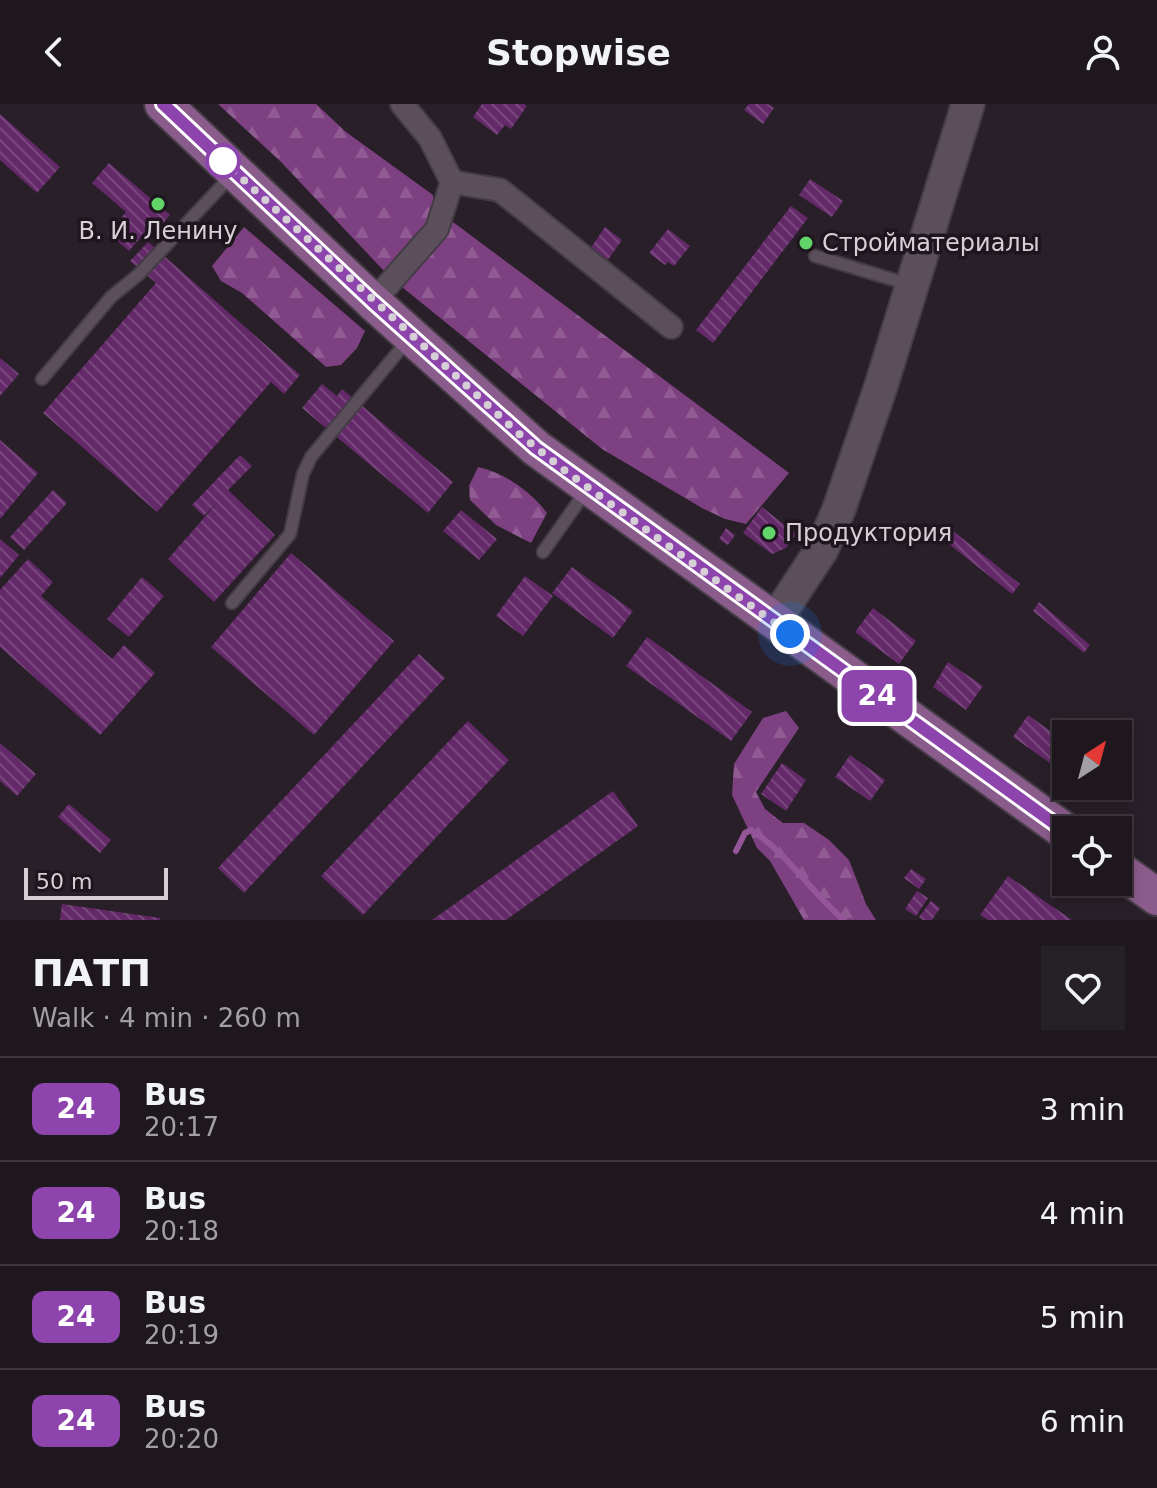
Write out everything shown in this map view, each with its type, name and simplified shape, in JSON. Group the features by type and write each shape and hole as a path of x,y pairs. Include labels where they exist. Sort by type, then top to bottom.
{"main road":[{"path":"163,104 373,302 518,433 589,488 1052,822"},
{"path":"1132,879 1157,897"}],"street":[{"path":"373,302 437,229 452,182 430,138 402,104"},
{"path":"774,622 829,537 881,386 968,104"},
{"path":"452,182 500,190 671,327"}],"lane":[{"path":"42,379 111,297 139,274 235,172"},
{"path":"815,256 912,286"},
{"path":"232,603 290,534 303,474 311,457 411,336"},
{"path":"543,552 589,488"}],"green space":[{"path":"218,104 316,104 346,132 433,195 434,217 385,272 280,161"},
{"path":"453,222 789,473 746,524 725,519 702,508 602,449 397,283"},
{"path":"244,227 365,331 357,348 341,365 326,367 242,293 221,281 212,266"},
{"path":"478,467 516,484 547,513 531,543 496,525 470,500 469,486"},
{"path":"786,711 799,728 756,792 765,809 783,823 804,823 829,840 849,860 866,904 876,920 804,920 770,861 757,848 732,795 734,764 763,718"}],"building":[{"path":"482,104 527,106 511,129 505,125 497,135 473,117"},
{"path":"749,104 768,104 774,108 763,124 744,110"},
{"path":"0,114 60,167 37,193 0,160"},
{"path":"109,163 170,215 153,235 147,230 129,251 108,233 126,212 92,183"},
{"path":"810,179 843,201 832,217 799,195"},
{"path":"791,206 808,218 713,343 696,330"},
{"path":"605,227 622,240 607,261 590,249"},
{"path":"668,229 690,246 674,266 668,262 665,265 649,253"},
{"path":"148,242 300,375 284,394 271,382 157,512 43,413 156,283 130,261"},
{"path":"0,358 19,374 0,396"},
{"path":"322,384 337,396 342,389 453,482 428,513 302,408"},
{"path":"0,440 38,473 0,519"},
{"path":"240,455 252,466 228,490 275,535 214,602 168,559 218,502 204,516 192,505"},
{"path":"53,490 67,503 24,550 10,537"},
{"path":"762,507 796,534 786,548 772,554 743,533"},
{"path":"461,510 497,539 479,560 443,531"},
{"path":"948,527 1020,584 1012,594 940,537"},
{"path":"726,528 735,535 728,545 719,539"},
{"path":"0,539 19,555 0,578"},
{"path":"291,553 394,641 314,735 211,647"},
{"path":"28,559 53,582 41,596 112,659 124,645 155,673 100,735 0,647 0,590"},
{"path":"572,567 633,611 613,638 552,593"},
{"path":"525,576 553,596 523,636 496,616"},
{"path":"142,577 164,596 129,637 107,619"},
{"path":"1039,602 1090,645 1084,653 1033,611"},
{"path":"873,608 916,641 899,664 855,632"},
{"path":"647,637 752,712 731,741 626,666"},
{"path":"419,654 445,678 244,893 218,868"},
{"path":"948,662 983,686 966,710 933,687"},
{"path":"1028,715 1052,732 1050,763 1013,737"},
{"path":"468,721 509,760 363,915 321,876"},
{"path":"0,743 36,774 17,796 0,781"},
{"path":"850,755 885,780 870,801 835,777"},
{"path":"782,763 806,780 786,811 761,794"},
{"path":"613,791 638,826 506,920 432,920"},
{"path":"69,804 111,840 100,853 58,817"},
{"path":"911,869 926,879 919,889 904,878"},
{"path":"1008,876 1072,920 988,920 980,915"},
{"path":"917,891 928,898 916,916 905,909"},
{"path":"931,901 940,908 932,920 923,920 919,917"},
{"path":"62,904 160,918 160,920 60,920"}],"waterway":[{"path":"736,851 745,833 751,830 777,850 844,920"}],"bus line":[{"name":"24","path":"163,104 373,302 536,448 1052,822"}],"place":[{"name":"В. И. Ленину","path":"158,204"},
{"name":"Стройматериалы","path":"806,243"},
{"name":"Продуктория","path":"769,533"}],"route":[{"path":"223,161 518,433 564,470 790,634"}]}
